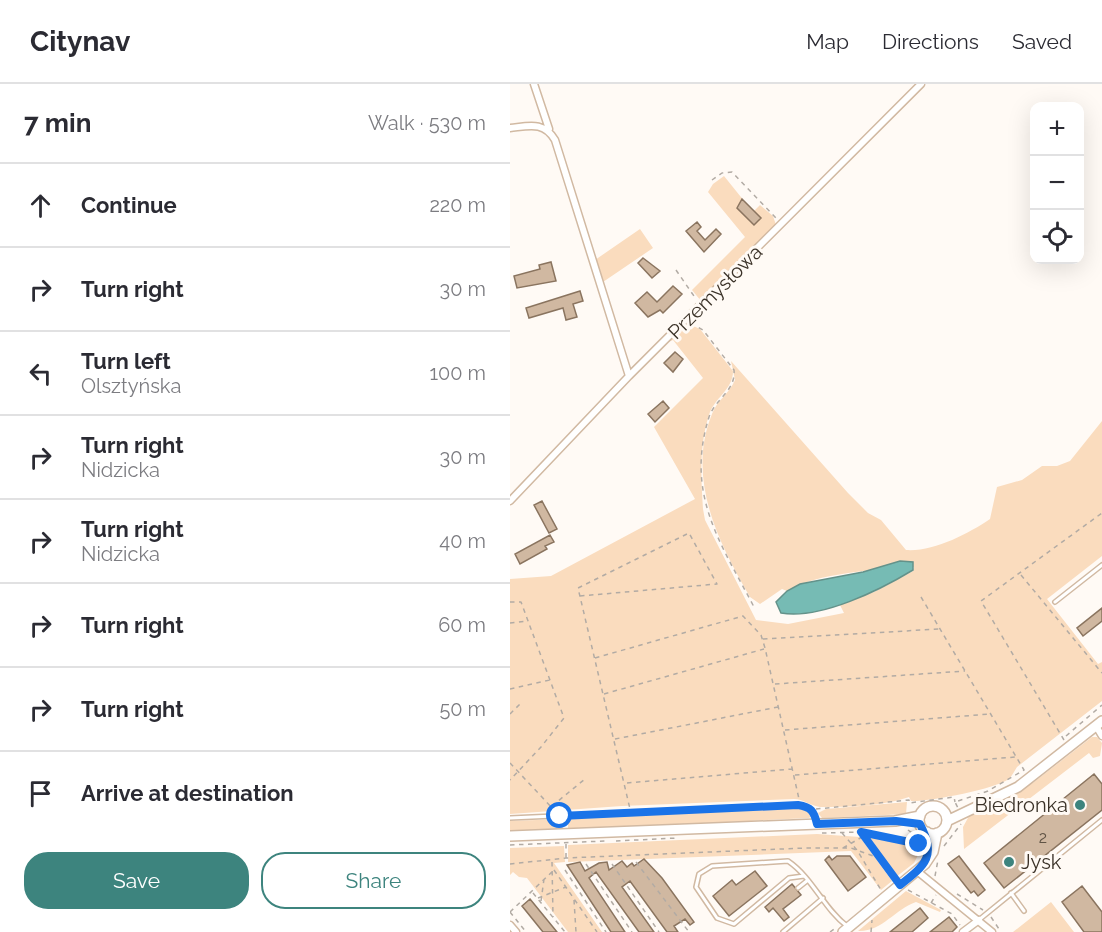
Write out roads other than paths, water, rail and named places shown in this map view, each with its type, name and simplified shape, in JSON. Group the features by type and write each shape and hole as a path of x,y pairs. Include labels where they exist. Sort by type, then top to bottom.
{"main road":[{"path":"946,816 968,810 1018,787 1099,724"},
{"path":"920,820 925,809 933,806 946,816"},
{"path":"932,833 944,829 946,816"},
{"path":"510,836 920,820 932,833 934,856 846,930"}],"street":[{"path":"534,84 555,140 630,376"},
{"name":"Przemysłowa","path":"510,501 630,376 921,84"},
{"path":"510,128 539,125 549,129"},
{"path":"1099,724 1102,736"},
{"path":"917,871 992,932"},
{"path":"964,931 979,920"},
{"path":"510,925 516,932"}],"lane":[{"path":"1055,602 1102,565"},
{"path":"510,818 808,806 814,812 817,824"},
{"path":"979,920 1102,820"},
{"path":"804,876 789,878 734,924 717,918 696,887 699,874 712,866 785,861 793,865 804,876 808,880 846,930"},
{"path":"798,888 808,880"},
{"path":"1011,893 1024,911"},
{"path":"783,932 823,898"}],"water":[{"path":"900,561 913,562 913,570 867,594 831,608 797,614 781,613 776,602 787,591 800,584 863,572"}],"place":[{"name":"Biedronka","path":"1080,805"},
{"name":"Jysk","path":"1009,862"}]}
